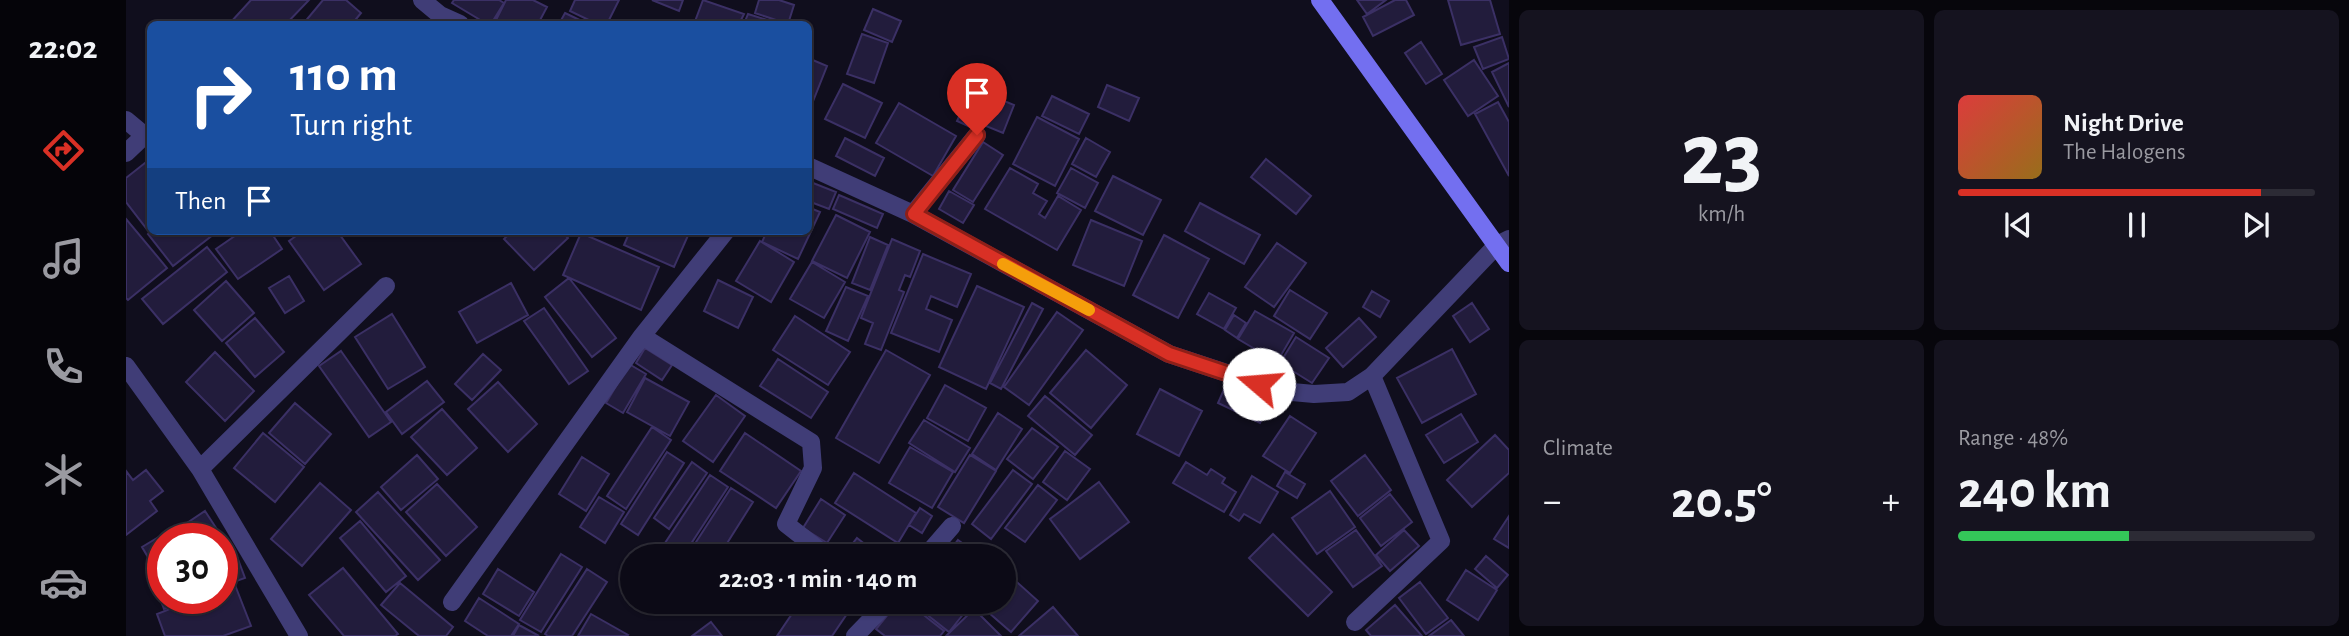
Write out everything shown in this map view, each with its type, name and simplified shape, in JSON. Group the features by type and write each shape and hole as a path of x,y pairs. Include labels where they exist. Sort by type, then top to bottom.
{"main road":[{"path":"1320,0 1503,242 1509,263"}],"street":[{"path":"422,0 436,20"},
{"path":"126,120 147,136"},
{"path":"914,214 977,135"},
{"path":"126,153 147,138"},
{"path":"812,168 914,214 1169,354 1281,391 1314,394 1348,392 1372,376 1503,242"},
{"path":"452,601 642,335 723,235"},
{"path":"200,469 386,286"},
{"path":"642,335 811,442 813,468 786,524 812,544"},
{"path":"126,366 200,469 299,636"},
{"path":"1356,622 1441,541 1372,376"},
{"path":"936,544 952,526"},
{"path":"855,636 875,614"}],"building":[{"path":"251,0 309,0 289,21 232,21"},
{"path":"323,0 346,0 361,13 354,21 306,21"},
{"path":"454,0 499,0 504,3 493,21 482,21 452,3"},
{"path":"506,0 533,0 547,7 540,21 496,21"},
{"path":"575,0 619,0 608,21 591,21 570,11"},
{"path":"652,0 683,0 679,11"},
{"path":"703,0 744,14 740,21 695,21"},
{"path":"759,0 779,0 794,5 789,21 779,21 755,13"},
{"path":"1357,0 1386,0 1367,14"},
{"path":"1395,0 1406,0 1414,15 1373,36 1363,17"},
{"path":"1448,0 1490,0 1500,34 1461,45"},
{"path":"873,9 901,21 892,42 864,30"},
{"path":"565,13 582,21 561,21"},
{"path":"748,14 770,21 745,21"},
{"path":"862,34 888,43 874,83 847,74"},
{"path":"1502,37 1509,59 1483,69 1474,47"},
{"path":"1421,42 1442,74 1426,84 1405,53"},
{"path":"812,60 827,66 812,104"},
{"path":"1474,60 1498,96 1468,116 1444,80"},
{"path":"1509,63 1509,107 1492,72"},
{"path":"980,71 1001,81 979,131 957,121"},
{"path":"843,84 882,103 865,138 825,119"},
{"path":"1107,85 1139,98 1129,121 1098,107"},
{"path":"1052,96 1089,114 1079,134 1042,116"},
{"path":"997,98 1014,105 1003,133 986,126"},
{"path":"1498,102 1509,122 1509,176 1475,114"},
{"path":"899,103 956,136 933,176 876,143"},
{"path":"1037,117 1079,139 1055,186 1013,164"},
{"path":"845,138 884,158 875,176 836,156"},
{"path":"1086,138 1110,152 1096,177 1072,164"},
{"path":"983,142 1003,155 973,202 953,190"},
{"path":"1266,159 1311,196 1296,214 1251,177"},
{"path":"147,161 146,228 126,202 126,178"},
{"path":"1010,168 1038,184 1033,193 1047,201 1039,214 1045,218 1058,196 1081,210 1057,250 985,209"},
{"path":"1071,168 1098,183 1085,208 1057,193"},
{"path":"1113,176 1161,200 1143,235 1095,211"},
{"path":"812,183 836,192 829,209 812,203"},
{"path":"949,191 974,205 963,223 939,209"},
{"path":"839,195 883,214 877,228 833,209"},
{"path":"1200,203 1260,235 1244,264 1185,231"},
{"path":"812,209 820,212 812,229"},
{"path":"836,215 870,232 847,278 812,261"},
{"path":"126,219 167,268 128,300 126,298"},
{"path":"1091,220 1142,241 1124,286 1073,265"},
{"path":"149,235 213,235 173,266"},
{"path":"236,235 273,235 282,249 238,279 216,249"},
{"path":"297,235 340,235 361,264 324,290 289,241"},
{"path":"508,235 565,235 568,238 534,270 504,239"},
{"path":"580,235 659,267 641,310 563,275"},
{"path":"628,235 688,235 674,267 624,245"},
{"path":"765,235 809,235 798,259 762,242"},
{"path":"1164,235 1209,259 1178,318 1133,295"},
{"path":"870,237 888,245 870,290 852,283"},
{"path":"892,239 920,251 910,277 905,275 899,290 904,292 881,350 865,344 873,323 861,318"},
{"path":"760,241 794,262 771,302 736,281"},
{"path":"1277,243 1306,263 1274,307 1245,287"},
{"path":"207,247 227,272 163,324 142,299"},
{"path":"923,254 971,274 957,307 931,296 926,309 952,320 939,352 891,333"},
{"path":"812,262 845,282 824,318 790,299"},
{"path":"289,276 304,301 285,313 269,288"},
{"path":"569,278 616,338 592,357 545,297"},
{"path":"718,280 753,297 738,328 704,311"},
{"path":"226,281 254,313 222,341 194,310"},
{"path":"511,283 528,315 477,343 459,312"},
{"path":"977,286 1024,307 986,389 939,367"},
{"path":"846,287 868,296 848,341 826,331"},
{"path":"1290,290 1327,313 1310,339 1274,316"},
{"path":"1372,291 1389,301 1380,317 1363,307"},
{"path":"1209,293 1236,308 1224,329 1197,314"},
{"path":"1032,303 1043,309 1001,389 990,383"},
{"path":"1472,303 1489,329 1470,342 1453,316"},
{"path":"544,308 588,371 569,384 524,321"},
{"path":"1255,311 1294,333 1277,362 1238,339"},
{"path":"1057,312 1083,330 1029,405 1004,387"},
{"path":"392,314 425,367 388,389 355,337"},
{"path":"1234,315 1246,323 1237,338 1225,330"},
{"path":"795,316 850,352 828,385 773,350"},
{"path":"255,318 284,352 255,377 226,343"},
{"path":"1359,318 1376,337 1343,367 1326,348"},
{"path":"1296,337 1329,358 1312,383 1280,363"},
{"path":"645,348 672,365 662,380 636,363"},
{"path":"1452,349 1476,394 1422,423 1397,378"},
{"path":"886,350 930,375 879,463 836,438"},
{"path":"1086,350 1127,385 1091,428 1050,393"},
{"path":"341,351 391,422 369,437 319,366"},
{"path":"215,352 254,391 225,421 186,382"},
{"path":"483,354 501,370 472,400 455,384"},
{"path":"778,359 828,392 811,418 760,386"},
{"path":"629,364 646,374 623,413 606,403"},
{"path":"645,378 689,402 670,436 627,412"},
{"path":"427,381 444,402 402,434 386,412"},
{"path":"498,382 537,424 508,452 468,409"},
{"path":"945,385 986,408 968,441 927,418"},
{"path":"1225,387 1267,407 1260,423 1218,403"},
{"path":"1160,389 1202,411 1179,456 1137,434"},
{"path":"716,395 745,416 713,462 683,441"},
{"path":"1045,396 1092,435 1075,455 1028,416"},
{"path":"295,403 331,434 305,464 269,433"},
{"path":"442,409 477,448 447,475 411,437"},
{"path":"998,413 1022,429 996,470 972,454"},
{"path":"1461,414 1478,442 1444,463 1426,435"},
{"path":"1290,416 1316,433 1290,473 1263,456"},
{"path":"924,420 970,448 955,472 909,443"},
{"path":"652,427 671,440 626,509 607,496"},
{"path":"1032,428 1058,447 1033,479 1007,459"},
{"path":"263,433 304,467 275,502 234,468"},
{"path":"745,433 801,471 776,508 720,471"},
{"path":"1495,435 1509,450 1509,473 1472,507 1447,480"},
{"path":"910,447 953,472 932,508 889,483"},
{"path":"1065,451 1090,469 1067,500 1043,482"},
{"path":"667,452 684,463 638,535 621,524"},
{"path":"417,455 438,479 401,510 381,487"},
{"path":"970,455 996,471 964,523 938,507"},
{"path":"1365,455 1391,490 1358,516 1331,481"},
{"path":"582,457 609,474 586,511 559,494"},
{"path":"692,462 707,473 669,529 654,518"},
{"path":"1186,462 1207,475 1211,469 1225,478 1222,483 1236,492 1224,512 1173,483"},
{"path":"146,470 163,491 150,501 157,511 126,535 126,471 133,480"},
{"path":"1013,470 1032,484 991,539 972,524"},
{"path":"1285,472 1305,484 1297,498 1277,486"},
{"path":"854,473 916,513 898,543 835,503"},
{"path":"710,475 728,487 691,544 665,543"},
{"path":"1252,476 1278,492 1260,523 1244,514 1239,521 1230,515"},
{"path":"1099,482 1129,522 1080,559 1050,519"},
{"path":"320,483 351,510 302,566 271,539"},
{"path":"437,484 477,527 446,556 406,512"},
{"path":"1038,485 1057,500 1025,542 1005,528"},
{"path":"731,488 753,502 727,544 695,544"},
{"path":"1330,491 1355,527 1317,554 1292,518"},
{"path":"378,492 440,560 418,580 356,512"},
{"path":"1390,494 1412,522 1381,546 1360,518"},
{"path":"599,497 624,512 605,543 580,527"},
{"path":"821,499 845,515 827,543 803,528"},
{"path":"920,508 932,516 922,533 909,525"},
{"path":"205,511 213,523 187,523"},
{"path":"1509,516 1509,548 1494,539"},
{"path":"360,521 406,576 386,592 340,538"},
{"path":"1356,530 1382,566 1353,587 1326,551"},
{"path":"1404,530 1419,546 1390,571 1376,555"},
{"path":"1273,534 1332,592 1308,616 1249,558"},
{"path":"857,538 865,544 852,544"},
{"path":"561,554 582,567 541,632 520,620"},
{"path":"1486,556 1508,575 1497,588 1475,569"},
{"path":"238,559 245,578 238,580"},
{"path":"343,568 398,634 344,636 309,595"},
{"path":"498,569 534,592 519,616 483,594"},
{"path":"587,569 607,582 572,636 548,636 545,634"},
{"path":"1466,570 1497,590 1478,620 1447,600"},
{"path":"1016,581 1038,601 1011,632 990,614 1016,614"},
{"path":"1420,582 1448,618 1426,634 1399,598"},
{"path":"400,583 453,627 446,636 419,636 381,605"},
{"path":"238,593 251,626 223,636 165,636 157,614 238,614"},
{"path":"479,598 519,624 511,636 488,636 465,621"},
{"path":"1395,605 1422,636 1371,636 1366,630"},
{"path":"1053,607 1078,636 1019,636"},
{"path":"591,614 628,635 578,636"},
{"path":"792,614 847,614 832,636 777,636"},
{"path":"888,614 922,614 944,631 940,636 885,636 876,629"},
{"path":"926,614 963,614 949,632"},
{"path":"969,614 979,614 1001,636 946,636"},
{"path":"1451,620 1464,636 1429,636"},
{"path":"711,622 722,636 692,636"},
{"path":"519,625 539,636 513,636"}],"slow traffic":[{"path":"1003,264 1089,310"}],"route":[{"path":"977,135 914,214 1169,354 1259,384"}]}
